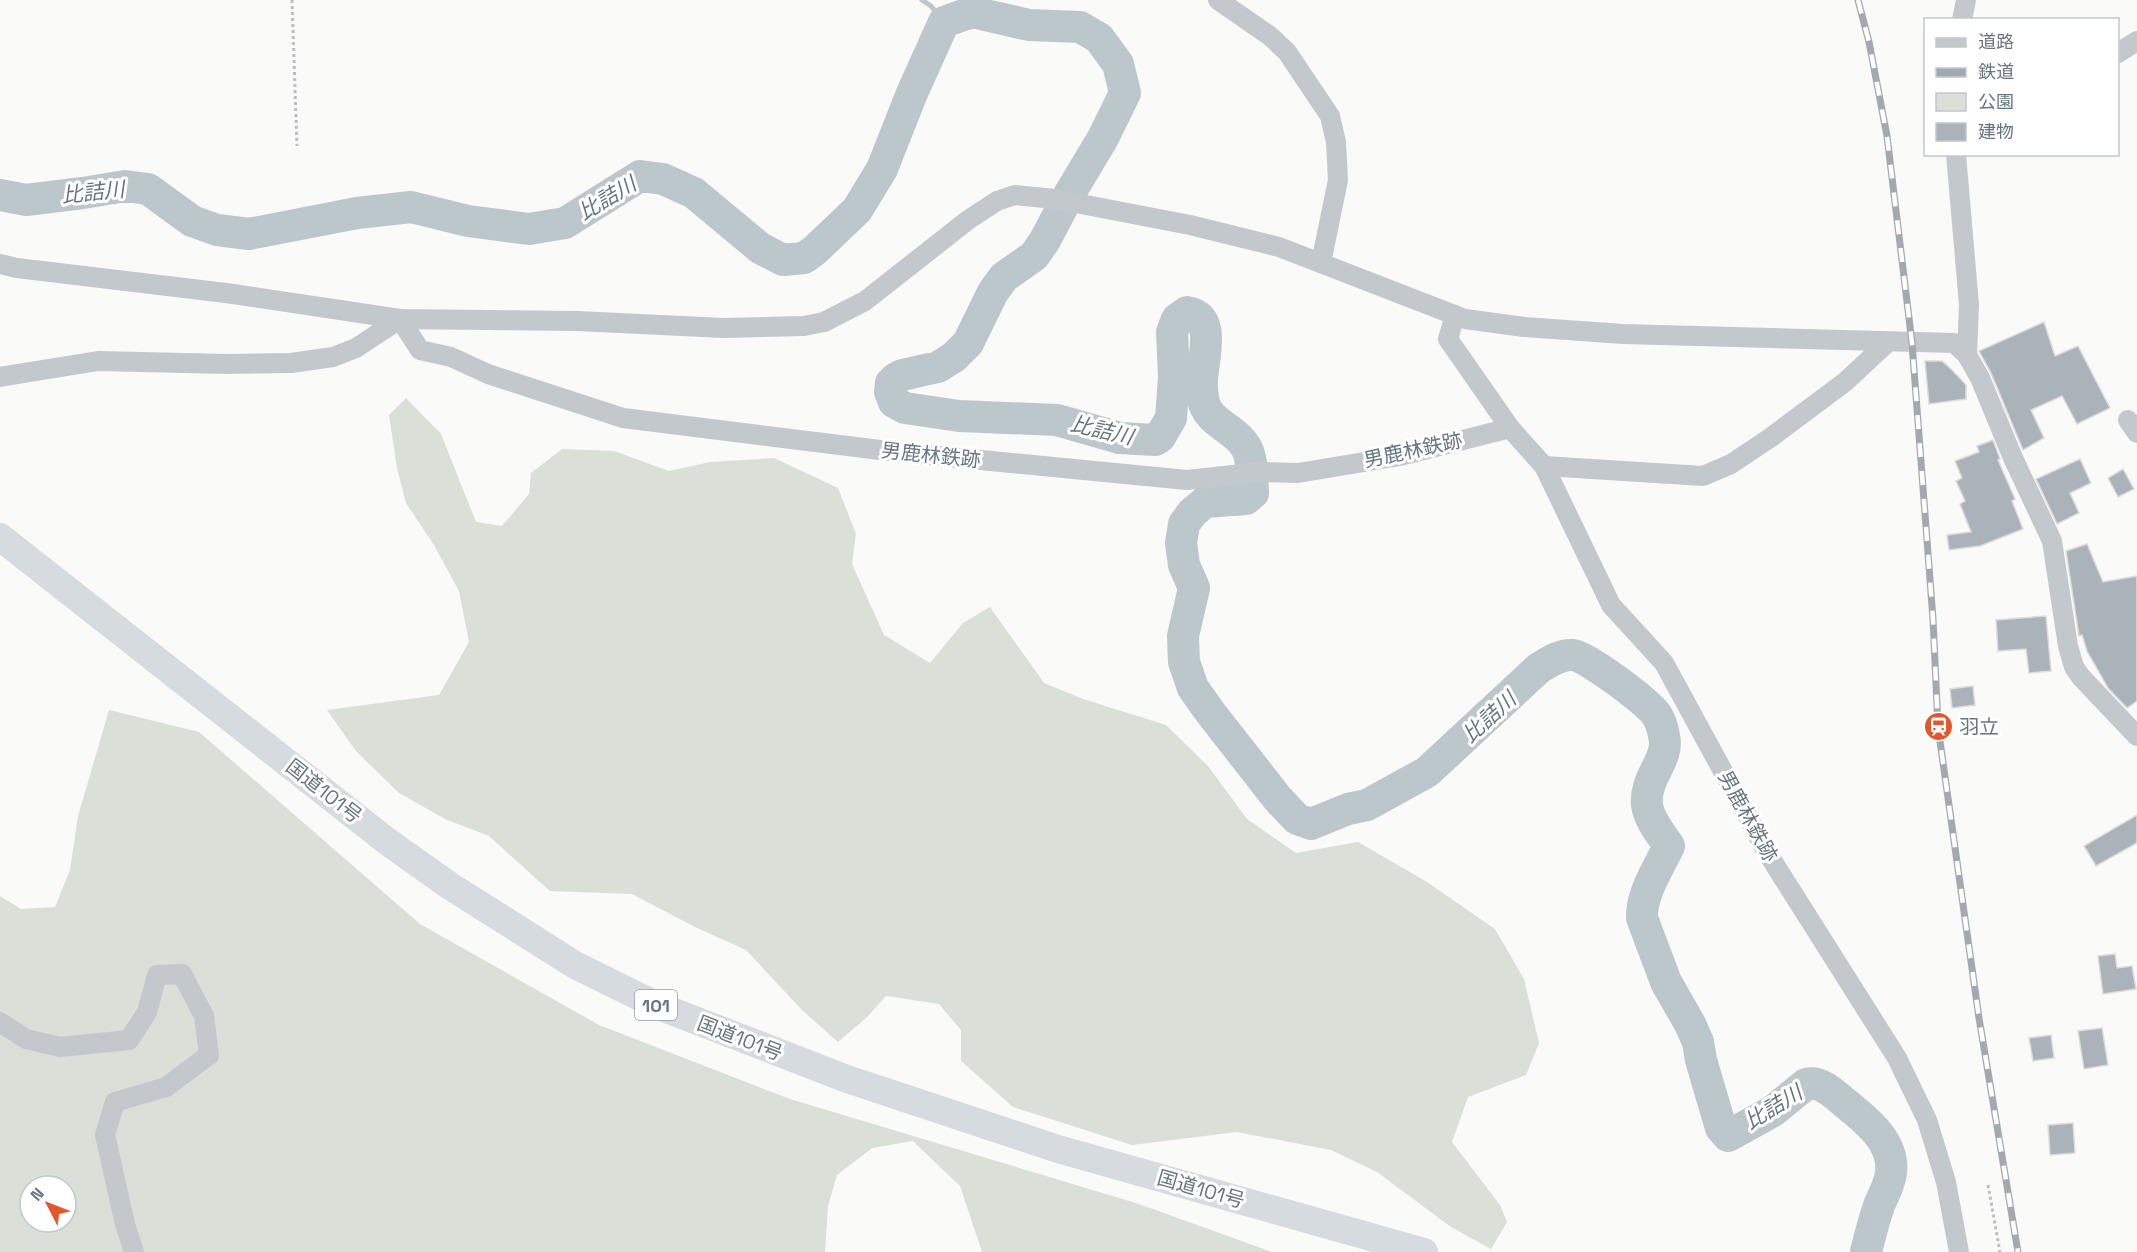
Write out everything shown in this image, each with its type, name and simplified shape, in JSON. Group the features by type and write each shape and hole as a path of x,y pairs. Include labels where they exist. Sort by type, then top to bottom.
{"highway":[{"name":"国道101号","path":"0,537 388,842 450,886 574,965 656,1005 858,1083 1058,1149 1424,1252"}],"street":[{"path":"1218,0 1270,36 1287,52 1330,116 1336,142 1338,180 1321,263"},
{"path":"1962,18 1966,0"},
{"path":"2119,52 2137,41"},
{"path":"1956,156 1969,305 1967,355"},
{"path":"0,264 226,293 400,319 577,321 724,328 804,326 824,322 865,301 968,220 997,201 1015,195 1190,225 1279,247 1465,319 1524,327 1623,334 1954,343 1967,355 1980,378 2013,458 2052,541 2068,646 2074,667 2137,736"},
{"path":"1455,315 1448,339 1510,428"},
{"path":"0,377 98,360 227,364 291,363 333,357 356,348 400,319"},
{"name":"男鹿林鉄跡","path":"400,319 420,350 450,357 488,374 623,418 888,451 1186,480 1261,472 1298,473 1400,456 1510,428 1544,466 1611,605 1664,663 1768,854 1897,1058 1927,1120 1946,1182 1959,1252"},
{"path":"1544,466 1703,476 1731,464 1770,438 1845,382 1888,342"},
{"path":"0,1022 26,1039 60,1047 129,1040 147,1012 156,975 182,974 204,1016 209,1055 166,1087 115,1102 105,1135 125,1224 134,1252"}],"path":[{"path":"292,0 297,146"},
{"path":"1988,1185 2000,1252"}],"green space":[{"path":"406,398 441,434 476,522 502,526 529,494 531,473 562,449 614,451 669,471 710,462 774,458 838,488 856,534 852,564 884,635 930,663 963,623 990,607 1044,683 1083,699 1166,725 1208,766 1247,819 1296,853 1358,842 1427,882 1495,929 1524,979 1539,1043 1526,1075 1468,1097 1452,1142 1500,1205 1507,1222 1491,1249 1451,1227 1377,1172 1331,1150 1237,1132 1132,1145 1013,1107 961,1061 961,1030 939,1004 886,996 867,1017 838,1042 802,1010 746,950 695,927 632,894 550,891 489,836 445,819 399,793 356,751 327,710 439,695 469,642 459,591 434,545 406,503 397,468 389,415"},
{"path":"109,710 199,732 420,924 599,1025 790,1099 1139,1204 1272,1252 982,1252 960,1186 913,1141 872,1148 837,1175 828,1206 825,1252 0,1252 0,896 21,909 55,907 70,870 78,816"}],"building":[{"path":"2044,322 2055,356 2078,346 2110,408 2077,424 2062,396 2031,410 2044,438 2023,450 1991,373 1979,351"},
{"path":"1925,361 1942,361 1953,371 1966,385 1966,399 1929,404"},
{"path":"1993,440 2000,459 1998,460 2015,499 2012,501 2023,529 1980,546 1949,550 1947,535 1971,532 1960,504 1965,501 1956,481 1962,478 1955,461 1979,452 1977,446"},
{"path":"2080,459 2091,483 2070,493 2079,513 2057,524 2036,479"},
{"path":"2123,469 2134,489 2118,497 2108,478"},
{"path":"2087,544 2103,582 2137,576 2137,701 2127,708 2108,688 2087,651 2082,635 2079,636 2066,551"},
{"path":"2046,616 2051,671 2029,673 2026,649 1998,651 1996,620"},
{"path":"1973,686 1975,705 1952,708 1950,689"},
{"path":"2137,815 2137,843 2096,866 2084,846"},
{"path":"2115,954 2117,968 2132,966 2136,989 2103,994 2098,956"},
{"path":"2102,1028 2108,1065 2084,1069 2078,1031"},
{"path":"2051,1035 2054,1058 2033,1061 2029,1038"},
{"path":"2073,1123 2075,1153 2050,1155 2048,1125"}],"waterway":[{"path":"922,0 931,6 944,22"},
{"name":"比詰川","path":"0,195 26,200 125,186 148,189 192,221 217,230 249,234 357,213 411,207 468,221 529,229 565,223 640,176 663,179 694,193 760,248 783,260 804,258 857,210 882,169 912,93 944,22 972,12 1029,25 1080,27 1099,38 1118,64 1125,93 1103,138 1045,240 1034,256 1004,277 993,292 968,343 954,357 938,367 902,375 895,379 891,383 890,392 894,402 905,408 959,416 1057,420 1120,438 1155,440 1160,437 1171,418 1174,377 1172,332 1177,319 1187,312 1197,315 1205,330 1206,340 1203,399 1215,420 1241,440 1246,447 1251,463 1253,493 1246,499 1205,502 1192,513 1184,524 1181,543 1184,565 1194,588 1183,636 1184,662 1193,688 1210,712 1278,799 1297,819 1311,824 1348,809 1367,805 1427,772 1539,668 1559,657 1573,655 1591,663 1641,700 1656,714 1664,733 1665,745 1649,786 1647,805 1653,821 1669,846 1647,891 1642,918 1666,982 1698,1042 1721,1128 1728,1136 1773,1111 1806,1084 1812,1083 1827,1089 1862,1117 1884,1142 1891,1162 1889,1181 1878,1209 1866,1252"}],"railway":[{"path":"1858,0 1869,42 1887,136 1912,343 1933,619 1938,727 1979,1018 2018,1252"}],"place":[{"name":"羽立","path":"1938,727"}]}
